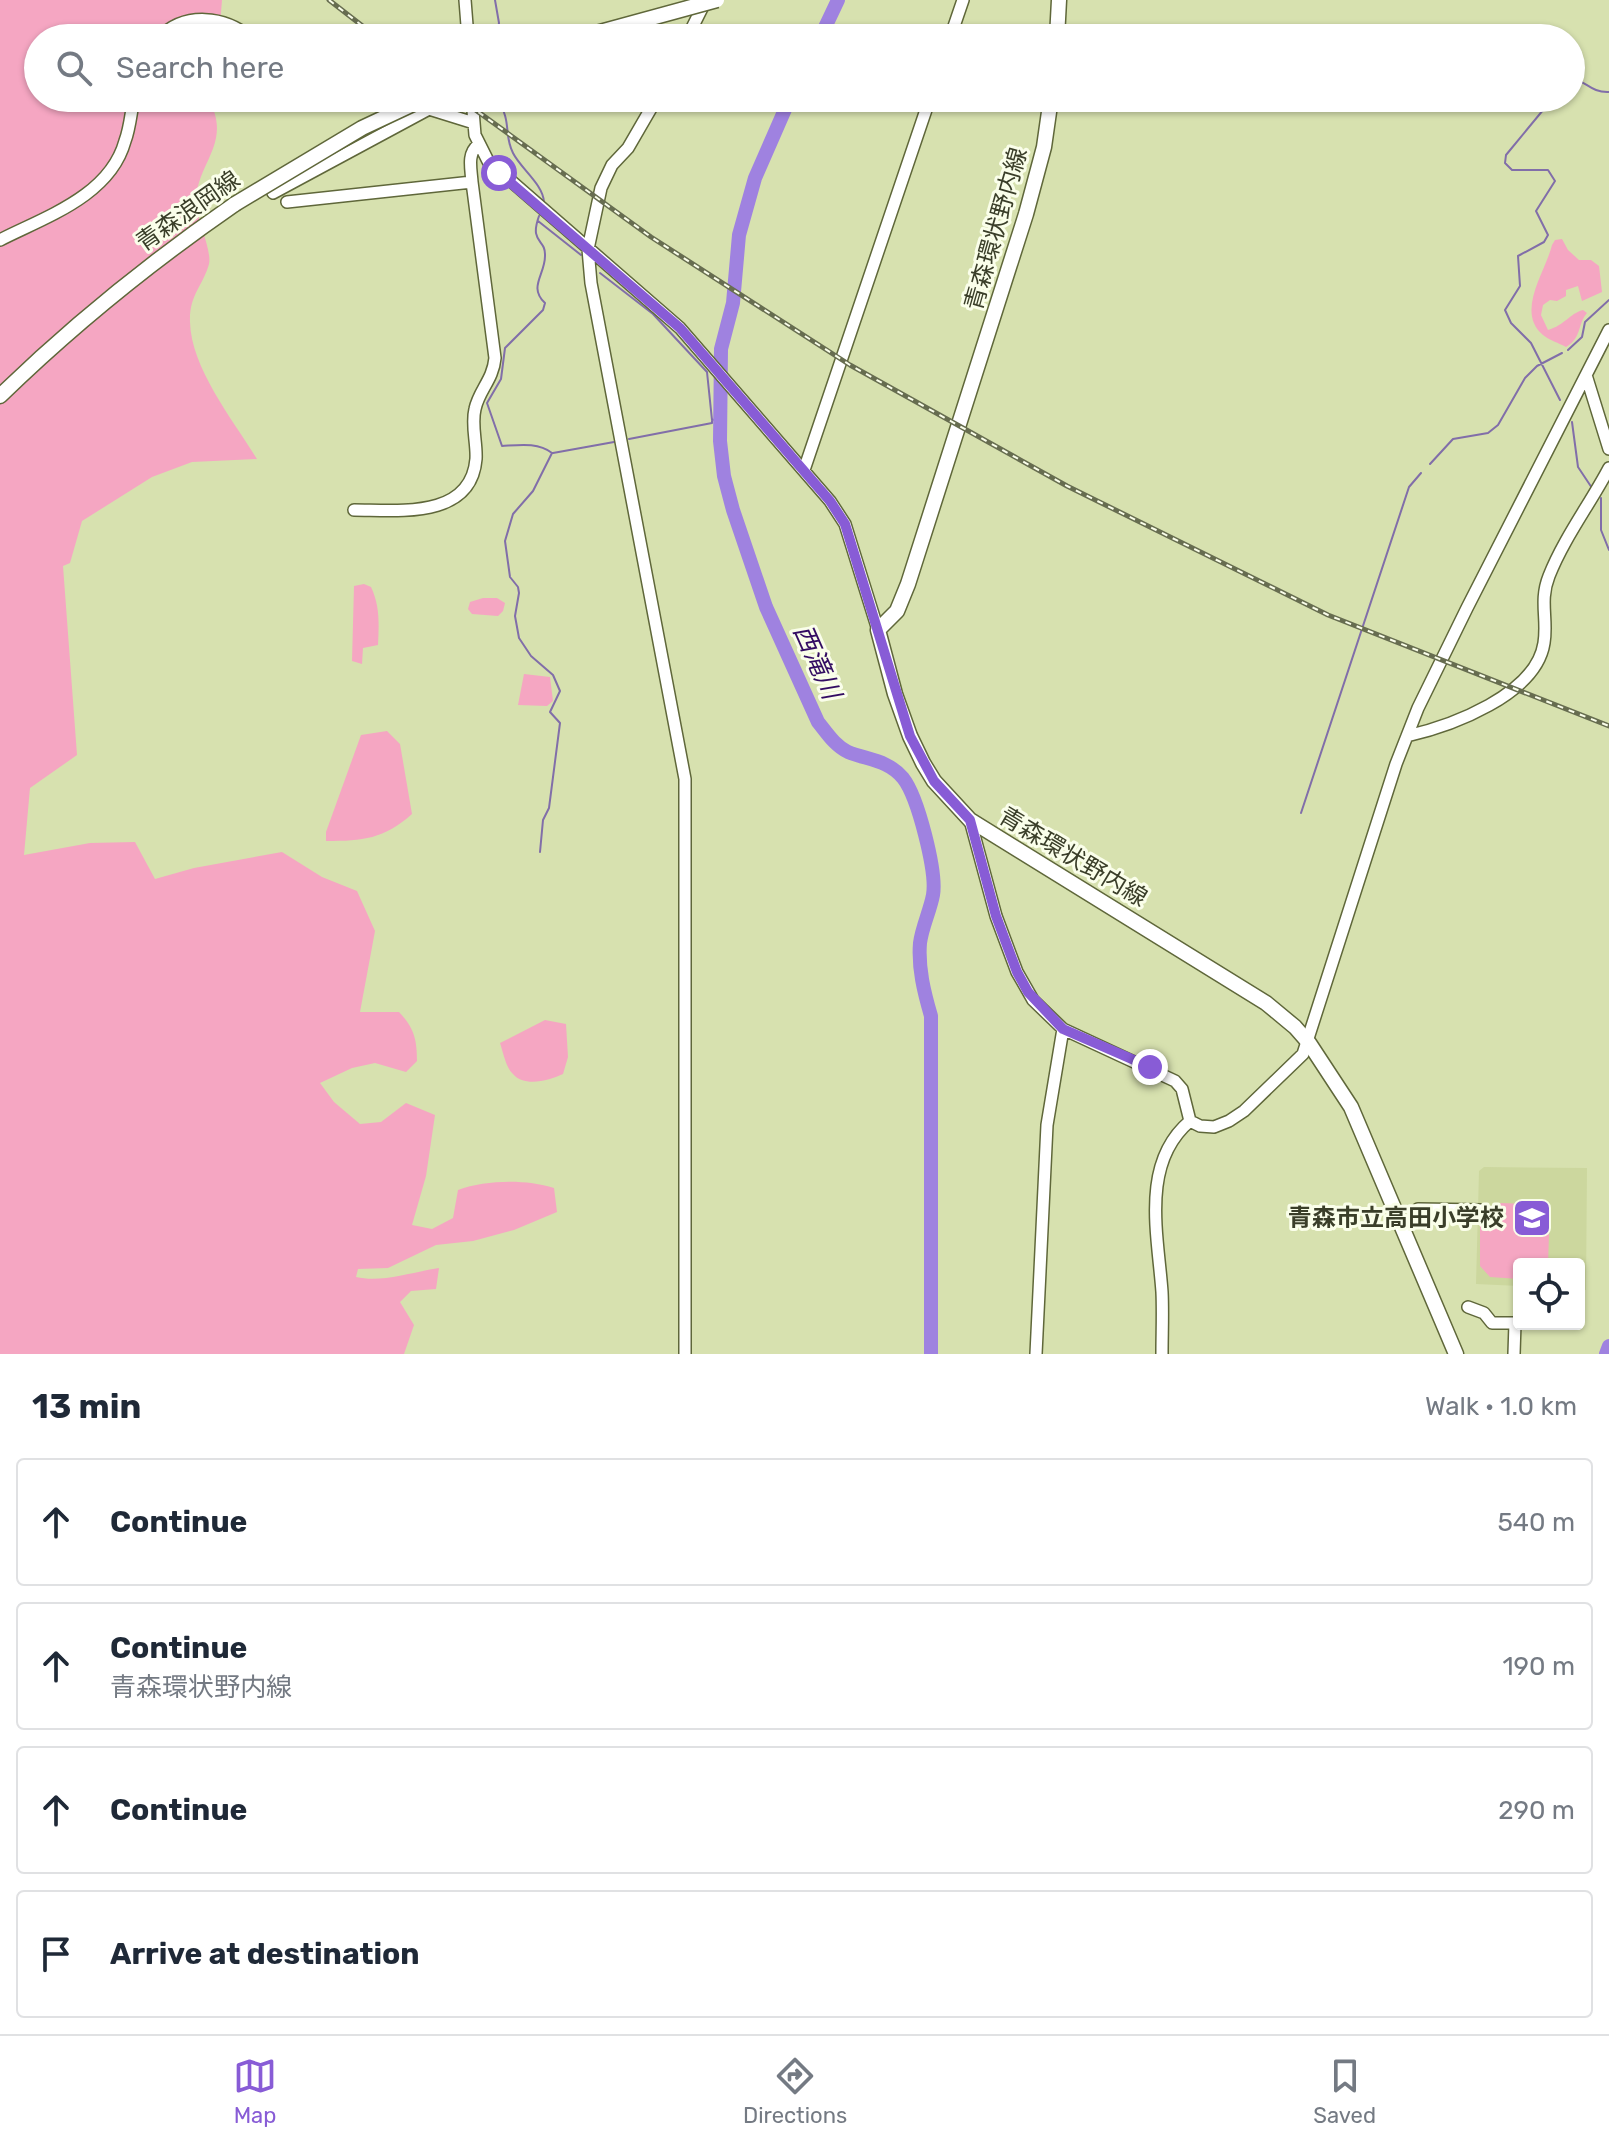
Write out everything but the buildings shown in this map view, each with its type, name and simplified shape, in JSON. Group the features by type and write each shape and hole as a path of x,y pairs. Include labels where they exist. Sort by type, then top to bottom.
{"main road":[{"path":"629,24 717,0"},
{"path":"1058,24 1059,0"},
{"name":"青森浪岡線","path":"0,396 115,292 167,251 235,204 362,128 406,112"},
{"name":"青森環状野内線","path":"1049,112 1044,147 1026,214 908,584 897,611 878,630 895,694 923,763 934,781 970,820 1266,1003 1309,1043 1351,1107 1456,1354"}],"street":[{"path":"465,0 467,24"},
{"path":"694,24 706,0"},
{"path":"955,24 963,0"},
{"path":"180,24 202,19 230,24"},
{"path":"0,240 77,200 102,181 125,143 131,112"},
{"path":"273,193 414,112"},
{"path":"447,112 474,123"},
{"path":"473,112 478,145 499,173 671,319 830,501 845,524 878,630"},
{"path":"649,112 628,148 605,177 588,249 591,283 685,779 685,1354"},
{"path":"804,470 925,112"},
{"path":"354,510 429,509 452,499 472,475 476,460 475,409 494,371 495,358 470,158 472,150 478,145"},
{"path":"287,202 472,182"},
{"path":"970,820 996,916 1017,972 1033,1000 1063,1029 1175,1081 1182,1089 1190,1121 1200,1126 1214,1127 1236,1116 1297,1061 1309,1043 1407,736 1467,608 1609,330"},
{"path":"1586,375 1604,413 1609,449"},
{"path":"1407,736 1436,729 1479,711 1527,676 1536,664 1544,643 1542,601 1548,578 1609,468"},
{"path":"1036,1354 1047,1125 1063,1029"},
{"path":"1162,1354 1162,1296 1154,1207 1156,1190 1168,1147 1178,1131 1190,1121"},
{"path":"1402,1227 1410,1224 1418,1209 1482,1210"},
{"path":"1468,1307 1484,1313 1492,1323 1515,1323 1514,1354"}],"shaded area":[{"path":"0,0 222,0 220,24 24,24 24,112 214,112 215,141 197,190 196,204 209,264 190,313 192,339 205,375 257,459 192,462 152,477 82,521 70,563 63,566 77,755 30,788 24,855 90,843 135,842 155,879 194,868 282,852 322,877 357,891 375,931 360,1012 399,1012 414,1034 417,1061 406,1072 375,1063 352,1068 320,1083 334,1102 360,1124 381,1122 406,1103 435,1115 426,1176 412,1225 432,1229 453,1218 458,1190 493,1183 531,1183 554,1188 557,1212 514,1230 473,1241 436,1245 388,1268 358,1269 356,1277 376,1279 439,1268 436,1289 411,1291 400,1302 414,1325 404,1354 0,1354"},
{"path":"1562,239 1579,260 1591,260 1599,266 1602,292 1582,301 1578,286 1566,290 1566,296 1557,301 1550,300 1543,305 1541,315 1548,330 1578,312 1583,310 1587,313 1575,340 1566,347 1543,335 1535,326 1532,315 1535,291 1552,245 1555,240"},
{"path":"364,584 371,587 374,594 379,630 378,645 363,648 362,664 352,661 354,586"},
{"path":"497,598 505,603 503,611 498,616 472,614 468,609 470,602"},
{"path":"524,674 550,677 553,701 547,706 518,705"},
{"path":"387,731 400,744 412,814 382,834 326,841 326,832 361,735"},
{"path":"545,1020 566,1024 568,1057 563,1074 545,1080 524,1081 511,1071 500,1043"},
{"name":"青森市立高田小学校","path":"1484,1167 1587,1168 1586,1290 1585,1258 1513,1258 1513,1286 1476,1284 1479,1171"},
{"path":"1501,1203 1550,1205 1548,1258 1513,1258 1513,1279 1490,1277 1480,1266 1480,1215"}],"waterway":[{"path":"495,0 499,24"},
{"name":"西滝川","path":"827,24 838,0"},
{"path":"1585,84 1609,92"},
{"path":"503,112 513,153 540,189 544,202"},
{"name":"西滝川","path":"784,112 755,178 739,235 733,303 721,349 720,441 724,476 766,607 818,722 843,749 884,764 903,778 915,801 925,835 933,884 920,952 922,980 931,1016 931,1354"},
{"path":"1541,112 1506,155 1505,163 1512,170 1548,170 1555,181 1536,211 1548,235 1544,242 1518,256 1520,286 1505,310 1511,323 1531,343 1560,400"},
{"path":"539,216 536,232 545,256 538,292 545,303 543,310 505,348 501,379 487,403 502,446 535,446 552,453 533,491 513,514 505,541 510,577 519,593 515,616 519,638 531,656 553,675 560,691 550,712 560,723 540,852"},
{"path":"538,221 581,255"},
{"path":"600,273 653,314 707,372 712,420 720,419"},
{"path":"1568,350 1582,337 1585,322 1609,300"},
{"path":"1430,464 1453,439 1488,433 1498,425 1525,378 1537,366 1562,353"},
{"path":"629,439 712,421"},
{"path":"1572,422 1578,467 1592,488"},
{"path":"553,453 614,442"},
{"path":"1301,813 1409,487 1421,473"},
{"path":"1601,498 1601,530 1609,550"},
{"path":"1606,1354 1609,1346"}],"railway":[{"path":"329,0 360,24"},
{"path":"478,112 651,237 850,365 1067,486 1328,615 1609,726"}],"place":[{"name":"青森市立高田小学校","path":"1532,1218"}],"route":[{"path":"499,173 680,328 830,501 845,524 910,736 934,781 970,820 996,916 1028,992 1063,1029 1150,1067"}]}
